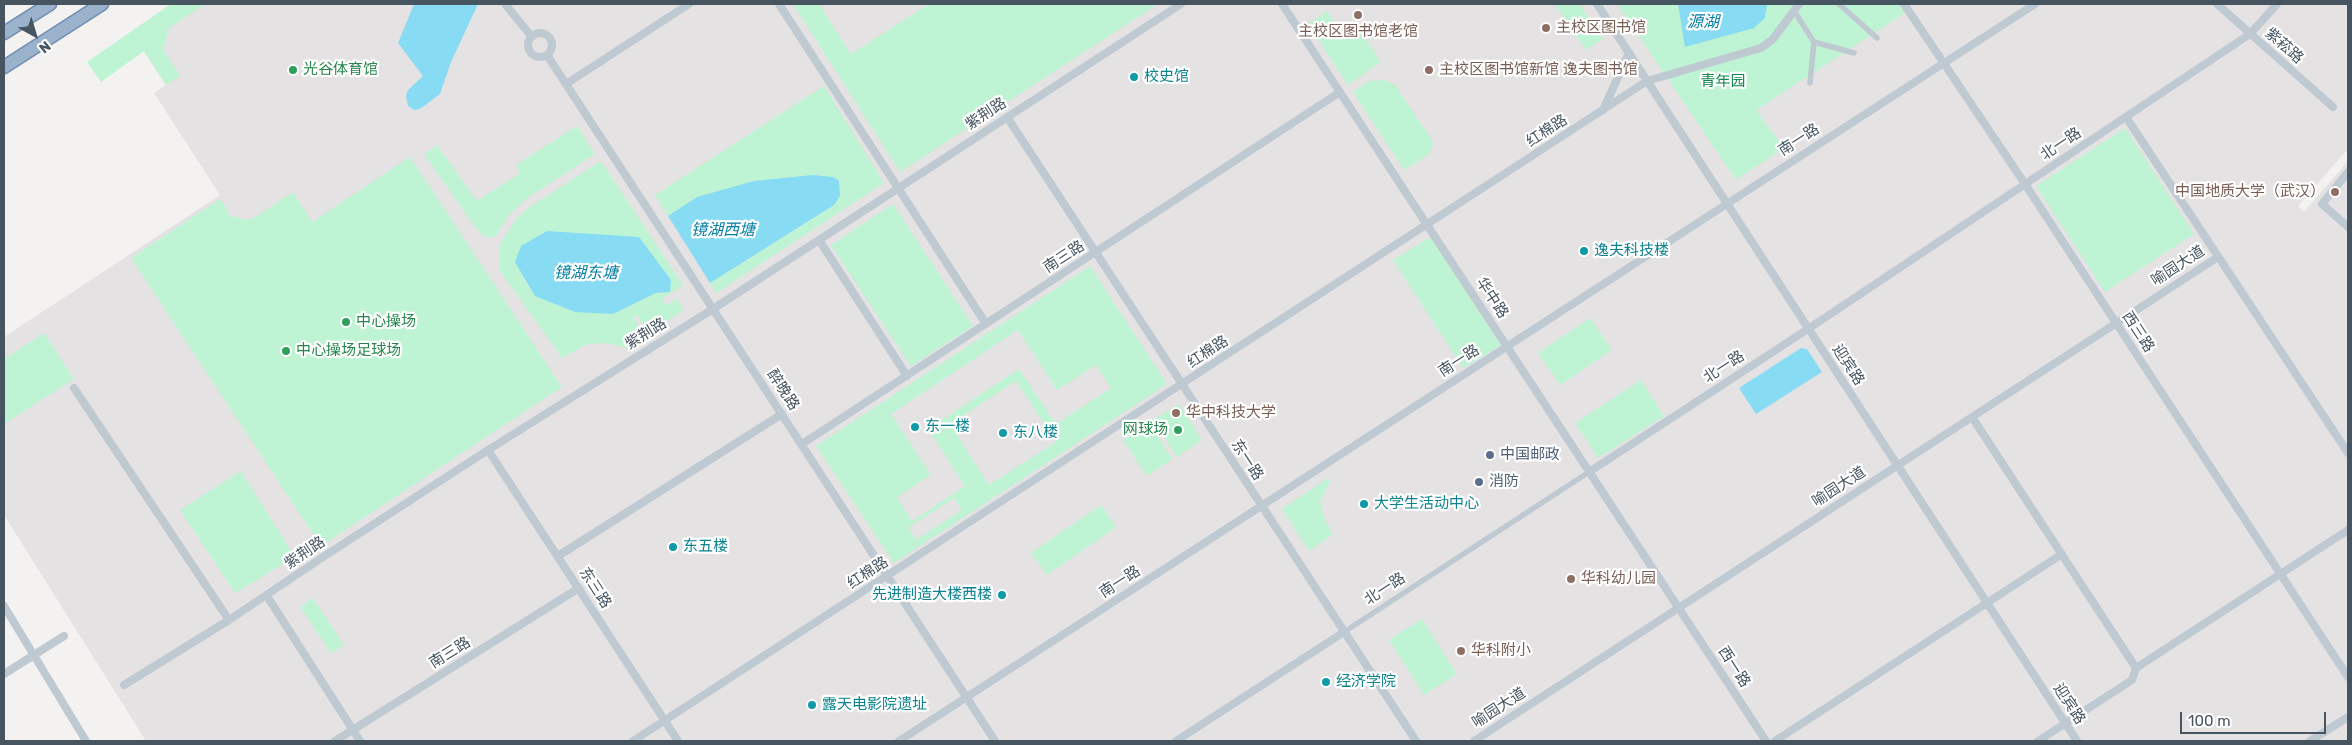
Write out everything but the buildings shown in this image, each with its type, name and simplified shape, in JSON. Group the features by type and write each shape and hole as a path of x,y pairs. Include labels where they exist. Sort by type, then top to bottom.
{"highway":[{"path":"4,33 50,4"},
{"path":"4,67 102,4"}],"street":[{"name":"醉晚路","path":"506,4 532,37"},
{"path":"566,84 689,4"},
{"path":"779,4 986,324"},
{"name":"紫荆路","path":"124,685 267,596 323,557 488,450 713,309 1181,4"},
{"name":"华中路","path":"1282,4 1679,608"},
{"name":"迎宾路","path":"1597,4 2077,741"},
{"name":"红棉路","path":"633,741 1647,82 1761,48 1773,39 1799,4"},
{"path":"1839,4 1877,38"},
{"name":"西三路","path":"1904,4 2025,184 2348,677"},
{"name":"南一路","path":"899,741 2035,4"},
{"name":"紫菘路","path":"2218,4 2333,107"},
{"name":"北一路","path":"1176,741 1808,329 2250,34 2277,4"},
{"path":"1794,11 1814,42 1810,83"},
{"name":"醉晚路","path":"541,33 550,38 551,49 547,55 536,56 530,51 528,44 532,37 541,33"},
{"path":"1814,42 1854,53"},
{"path":"1603,110 1629,53"},
{"name":"醉晚路","path":"547,55 995,741"},
{"name":"南三路","path":"802,444 1340,92"},
{"name":"东一路","path":"1007,117 1416,741"},
{"path":"2126,117 2348,453"},
{"path":"2348,172 2322,204 2348,227"},
{"path":"819,240 907,376"},
{"name":"喻园大道","path":"1474,741 2218,256"},
{"path":"74,388 229,620"},
{"path":"558,556 782,414"},
{"path":"1972,417 2136,668"},
{"name":"东三路","path":"488,450 678,741"},
{"path":"2038,741 2132,680 2136,668 2348,530"},
{"path":"1775,741 2062,554"},
{"name":"南三路","path":"335,741 578,588"},
{"path":"267,596 360,741"},
{"path":"4,606 86,741"},
{"name":"西一路","path":"1679,608 1766,741"},
{"path":"4,674 64,636"},
{"path":"2310,741 2348,716"}],"shaded area":[{"name":"华中科技大学","path":"171,4 2348,4 2348,149 2298,206 2304,212 2348,161 2348,741 146,741 4,515 4,337 220,195 154,93 166,85 131,32"}],"green space":[{"path":"171,4 205,4 169,28 163,50 180,76 166,85 144,51 101,82 87,62"},
{"path":"793,4 819,4 851,54 929,4 1158,4 900,172"},
{"path":"1555,4 1579,4 1603,39 1586,50"},
{"name":"青年园","path":"1617,4 1678,4 1686,47 1767,4 1903,4 1908,11 1756,110 1784,148 1736,180"},
{"path":"1327,11 1344,36 1358,27 1381,62 1348,85 1308,24"},
{"path":"1384,80 1395,85 1434,143 1428,155 1404,170 1353,92 1369,81"},
{"path":"824,86 884,183 716,293 710,283 834,205 719,192 697,197 668,216 655,195"},
{"path":"577,126 595,154 526,199 510,214 495,237 485,237 477,230 424,154 437,145 477,201 520,173 516,165"},
{"path":"2125,128 2194,234 2105,292 2036,186"},
{"name":"中心操场","path":"410,157 562,387 321,546 131,258 220,199 231,216 247,220 257,216 293,192 312,222"},
{"path":"601,161 683,285 640,314 662,300 666,305 677,299 684,310 648,333 637,315 633,318 647,338 630,349 606,343 587,344 562,358 500,271 500,244 517,218 528,208","holes":["638,237 671,280 663,294 656,293 613,314 535,296 515,262"]},
{"path":"893,204 973,326 911,366 831,245"},
{"path":"1430,237 1501,345 1463,368 1393,260"},
{"path":"1090,266 1167,384 894,563 816,446","holes":["1018,330 1057,390 1096,365 1111,388 1056,424 1019,369 928,429 965,486 912,521 897,497 931,475 891,414","1016,381 1056,442 989,485 950,424","954,498 962,510 916,540 908,528"]},
{"path":"1590,318 1612,350 1560,385 1538,353"},
{"path":"44,333 74,379 4,424 4,359"},
{"path":"1641,380 1664,416 1598,458 1575,423"},
{"name":"网球场","path":"1179,404 1202,440 1177,457 1153,420"},
{"name":"网球场","path":"1149,423 1172,459 1147,476 1123,440"},
{"path":"241,471 295,557 235,593 180,510"},
{"path":"1328,478 1330,482 1320,502 1325,520 1333,534 1309,551 1282,509"},
{"path":"1101,505 1116,527 1047,575 1031,553"},
{"path":"313,598 344,645 331,653 300,607"},
{"path":"1422,619 1457,674 1424,695 1389,640"}],"water":[{"path":"414,4 478,4 451,62 440,94 420,109 414,110 408,106 406,96 408,90 423,76 398,43"},
{"name":"源湖","path":"1678,4 1767,5 1765,18 1754,28 1685,47"},
{"name":"镜湖西塘","path":"813,175 833,177 839,181 840,196 834,205 710,283 668,216 697,197 754,181"},
{"name":"镜湖东塘","path":"547,231 639,237 671,280 670,292 656,293 613,314 575,312 535,296 515,262 521,246"},
{"path":"1801,348 1807,349 1822,372 1756,414 1739,388"}],"place":[{"name":"主校区图书馆老馆","path":"1358,15"},
{"name":"主校区图书馆","path":"1546,28"},
{"name":"光谷体育馆","path":"293,70"},
{"name":"主校区图书馆新馆 逸夫图书馆","path":"1429,70"},
{"name":"校史馆","path":"1134,77"},
{"name":"中国地质大学（武汉）","path":"2335,192"},
{"name":"逸夫科技楼","path":"1584,251"},
{"name":"中心操场","path":"346,322"},
{"name":"中心操场足球场","path":"286,351"},
{"name":"华中科技大学","path":"1176,413"},
{"name":"东一楼","path":"915,427"},
{"name":"网球场","path":"1178,430"},
{"name":"东八楼","path":"1003,433"},
{"name":"中国邮政","path":"1490,455"},
{"name":"消防","path":"1479,482"},
{"name":"大学生活动中心","path":"1364,504"},
{"name":"东五楼","path":"673,547"},
{"name":"华科幼儿园","path":"1571,579"},
{"name":"先进制造大楼西楼","path":"1002,595"},
{"name":"华科附小","path":"1461,651"},
{"name":"经济学院","path":"1326,682"},
{"name":"露天电影院遗址","path":"812,705"}]}
